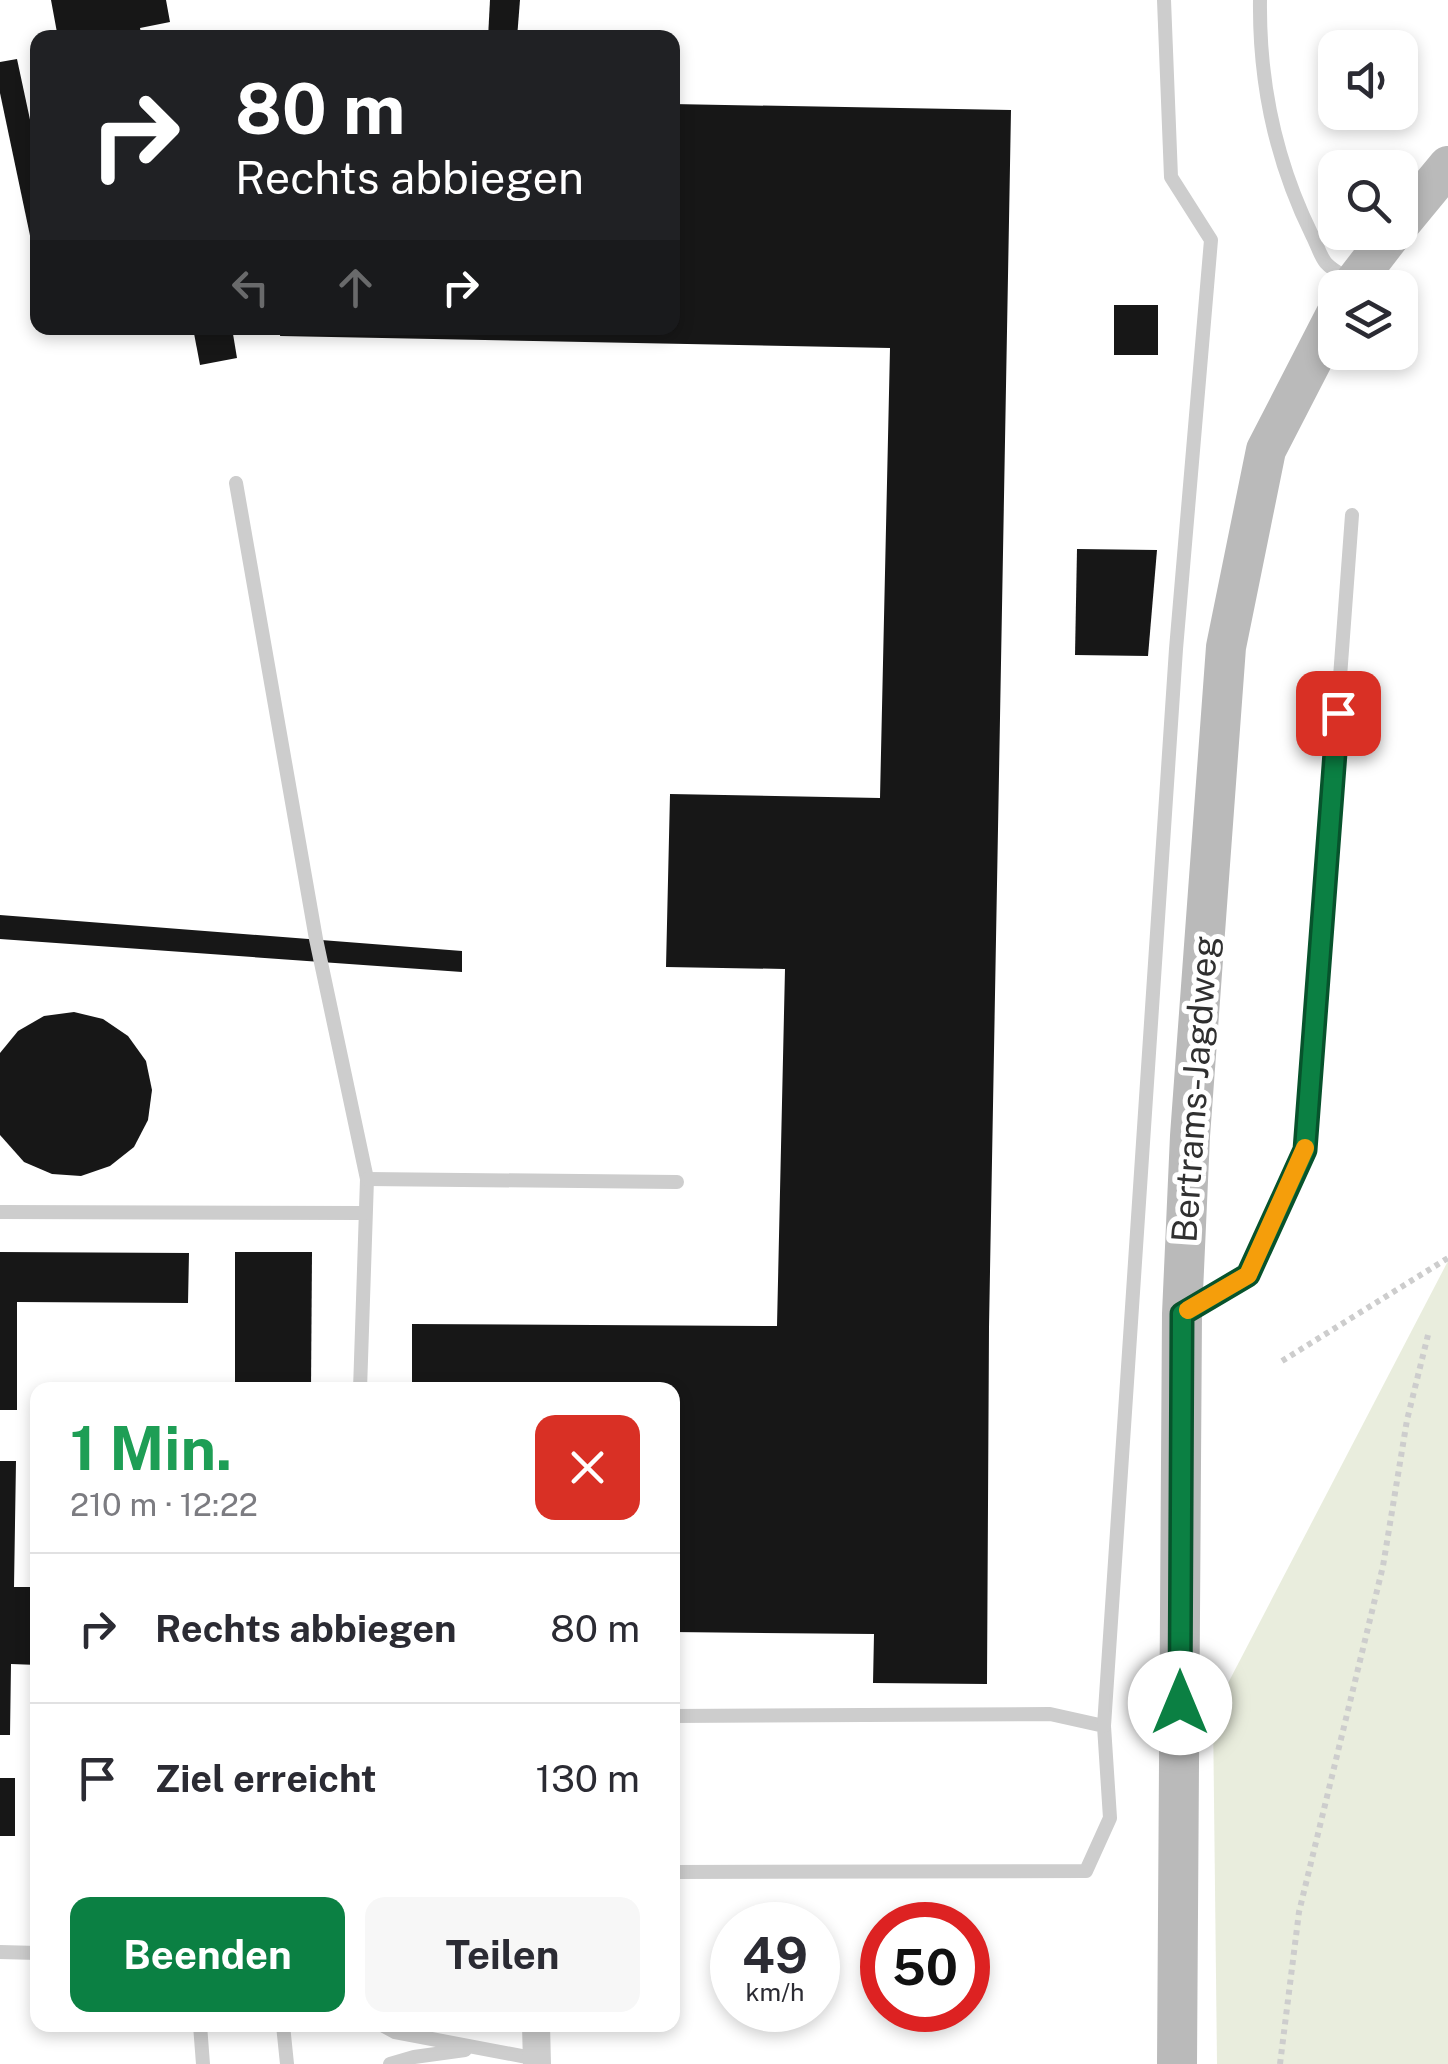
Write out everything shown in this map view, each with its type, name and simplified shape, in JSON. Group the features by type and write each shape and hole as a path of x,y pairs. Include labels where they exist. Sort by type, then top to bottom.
{"main road":[{"path":"1418,202 1448,166"},
{"name":"Bertrams-Jagdweg","path":"1177,2064 1182,1314 1190,1136 1226,646 1266,450 1318,349"}],"street":[{"path":"536,2032 536,2062"}],"lane":[{"path":"680,1872 1086,1872 1110,1818 1104,1726 1175,668 1211,240 1171,177 1164,0"},
{"path":"1260,0 1260,50 1281,154 1302,214 1331,270"},
{"path":"236,483 318,951 367,1178 360,1382"},
{"path":"1182,1314 1248,1275 1305,1150 1352,515"},
{"path":"367,1178 677,1182"},
{"path":"0,1212 365,1214"},
{"path":"680,1716 1050,1714 1104,1726"},
{"path":"0,1952 30,1952"},
{"path":"201,2032 203,2064"},
{"path":"284,2032 287,2064"},
{"path":"395,2032 536,2062"},
{"path":"390,2064 476,2049"}],"path":[{"path":"1282,1361 1448,1258"},
{"path":"1280,2064 1299,1912 1384,1566 1407,1420 1428,1336"}],"green space":[{"path":"1448,1261 1448,2064 1217,2064 1213,1712"}],"building":[{"path":"51,0 166,0 170,22 140,30 57,30"},
{"path":"490,0 520,0 518,30 488,30"},
{"path":"17,59 30,120 30,236 0,93 0,62"},
{"path":"680,104 1011,110 989,1327 987,1684 873,1683 874,1634 680,1632 680,1382 412,1382 412,1324 777,1326 785,969 666,967 670,794 880,798 890,348 280,336 680,335"},
{"path":"1114,305 1158,305 1158,355 1114,355"},
{"path":"194,335 233,335 237,358 200,365"},
{"path":"1077,549 1157,550 1148,656 1075,655"},
{"path":"0,915 462,951 462,972 0,939"},
{"path":"74,1012 103,1019 128,1036 146,1061 152,1090 148,1120 134,1147 110,1166 81,1176 52,1174 24,1162 0,1135 0,1053 18,1031 44,1016"},
{"path":"0,1252 189,1253 188,1303 17,1302 17,1410 0,1410"},
{"path":"235,1252 312,1252 311,1382 235,1382"},
{"path":"0,1461 16,1461 14,1587 30,1587 30,1665 11,1664 10,1735 0,1735"},
{"path":"0,1778 15,1778 15,1836 0,1836"}],"slow traffic":[{"path":"1188,1310 1248,1275 1305,1148"}],"route":[{"path":"1180,1703 1182,1314 1248,1275 1305,1150 1338,713"}]}
